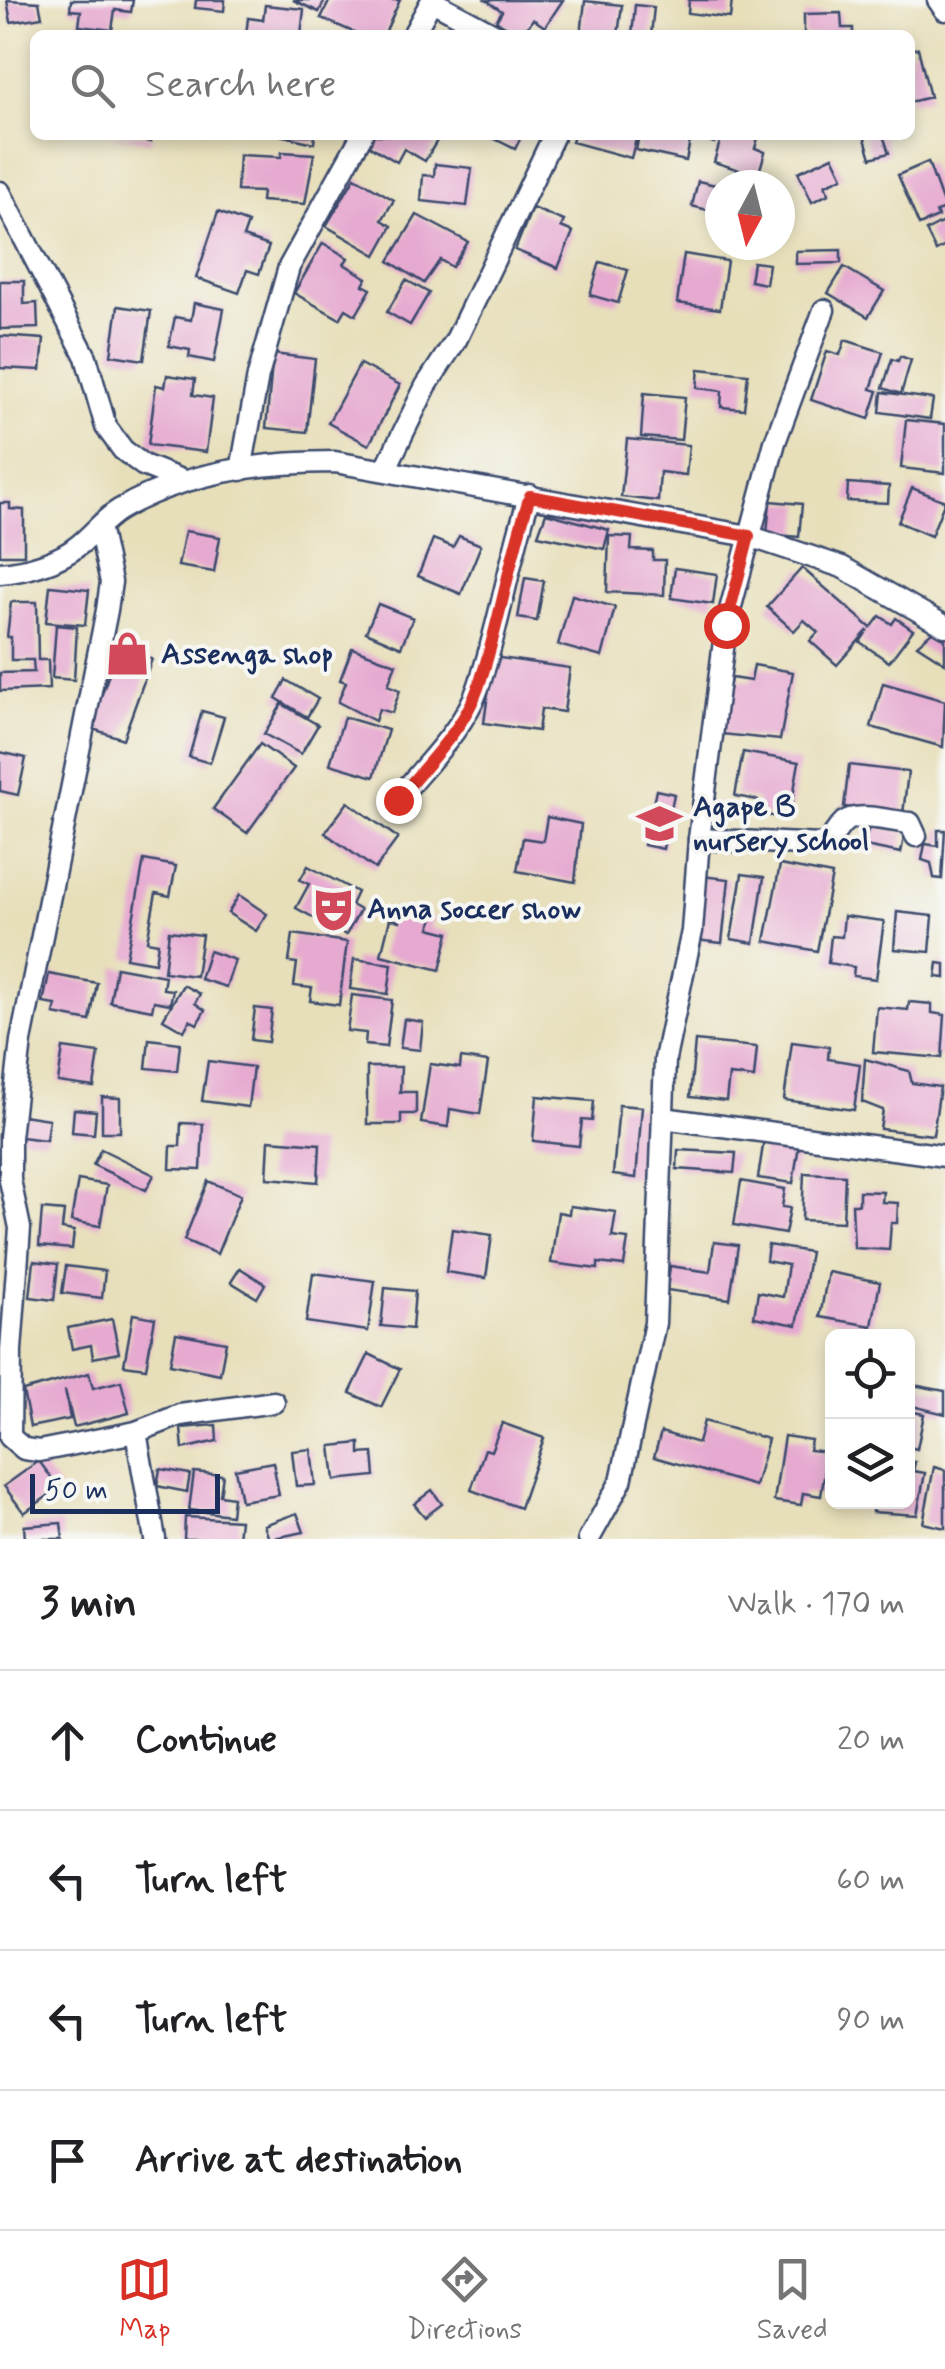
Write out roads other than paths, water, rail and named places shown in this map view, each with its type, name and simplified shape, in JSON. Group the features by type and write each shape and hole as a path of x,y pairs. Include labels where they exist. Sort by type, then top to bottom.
{"street":[{"path":"416,30 432,0 487,30"},
{"path":"938,0 945,10"},
{"path":"241,470 258,376 289,266 359,140"},
{"path":"386,468 426,386 456,340 552,140"},
{"path":"0,192 86,357 106,427 123,450 181,480"},
{"path":"590,1539 621,1481 655,1324 665,1058 692,931 699,838 726,625 775,442 824,310"},
{"path":"0,573 51,561 76,548 117,511 181,480 297,462 386,468 749,536 842,567 945,626"},
{"path":"398,800 466,712 478,689 509,560 530,496"},
{"path":"99,527 111,582 107,610 22,1040 10,1138 10,1180 20,1245 10,1437 24,1449 39,1451 136,1432 180,1415 274,1402"},
{"path":"699,838 821,846 848,819 856,818 910,823 916,836"},
{"path":"663,1118 945,1156"},
{"path":"136,1432 155,1539"}],"place":[{"name":"Assenga shop","path":"128,654"},
{"name":"Agape B nursery school","path":"660,824"},
{"name":"Anna soccer show","path":"334,909"}]}
